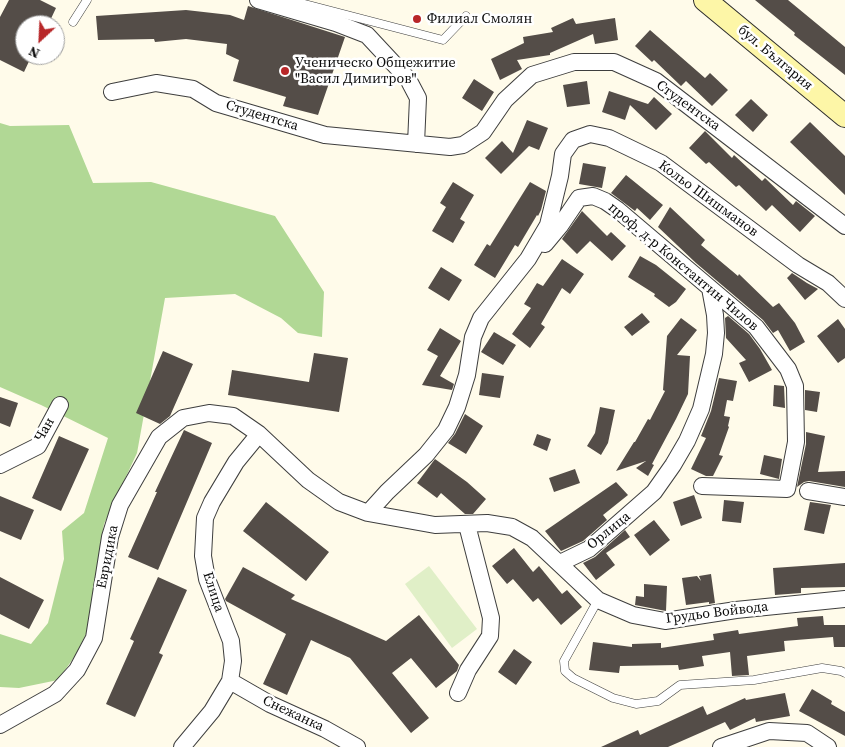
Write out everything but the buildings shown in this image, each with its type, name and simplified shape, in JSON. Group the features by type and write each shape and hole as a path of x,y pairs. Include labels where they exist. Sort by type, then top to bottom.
{"street":[{"path":"258,0 336,23 367,35 408,79 418,98 416,144"},
{"name":"бул. България","path":"705,0 845,116"},
{"name":"Студентска","path":"112,92 156,82 193,89 216,103 325,135 450,147 463,145 483,132 505,100 532,75 574,62 614,62 656,81 845,226"},
{"name":"Кольо Шишманов","path":"368,512 426,455 446,430 457,407 467,375 474,337 481,318 528,259 548,225 560,176 563,154 573,140 590,134 609,138 661,163 798,265 828,283 845,299"},
{"name":"проф. д-р Константин Чилов","path":"528,259 552,237 580,198 593,196 618,210 756,327 788,368 795,386 796,442 788,489 702,486"},
{"name":"Орлица","path":"560,563 589,548 654,492 687,441 701,409 714,354 716,333 710,288"},
{"name":"Чан","path":"0,465 38,446 60,405"},
{"name":"Евридика","path":"0,725 55,694 78,670 94,638 110,537 120,505 159,437 183,418 209,413 232,416 259,434"},
{"name":"Грудьо Войвода","path":"259,434 308,480 339,502 368,512 435,525 487,523 512,527 532,538 598,600 633,615 664,621 745,609 845,599"},
{"name":"Елица","path":"182,747 212,711 230,681 233,661 231,641 207,579 203,556 205,518 212,502 236,462 259,434"},
{"path":"808,491 845,497"},
{"path":"458,693 468,670 490,636 491,618 467,525"},
{"name":"Снежанка","path":"230,681 270,704 325,729 356,747"},
{"path":"721,747 769,731 807,733 828,747"}],"lane":[{"path":"73,22 88,0"},
{"path":"289,0 443,40 466,16"},
{"path":"598,600 564,661 565,671 573,678 613,698 636,704 658,701 680,685 754,680 822,668 845,673"}],"green space":[{"path":"0,123 10,126 69,125 93,183 151,182 275,216 324,292 322,337 298,333 281,318 235,294 165,298 137,453 104,524 96,573 92,621 77,653 58,680 19,688 0,687 0,634 31,644 48,623 64,559 62,531 84,513 108,438 0,387"},
{"path":"429,566 477,629 452,648 405,584"}],"place":[{"name":"Филиал Смолян","path":"417,19"},
{"name":"Ученическо Общежитие \"Васил Димитров\"","path":"285,71"}]}
